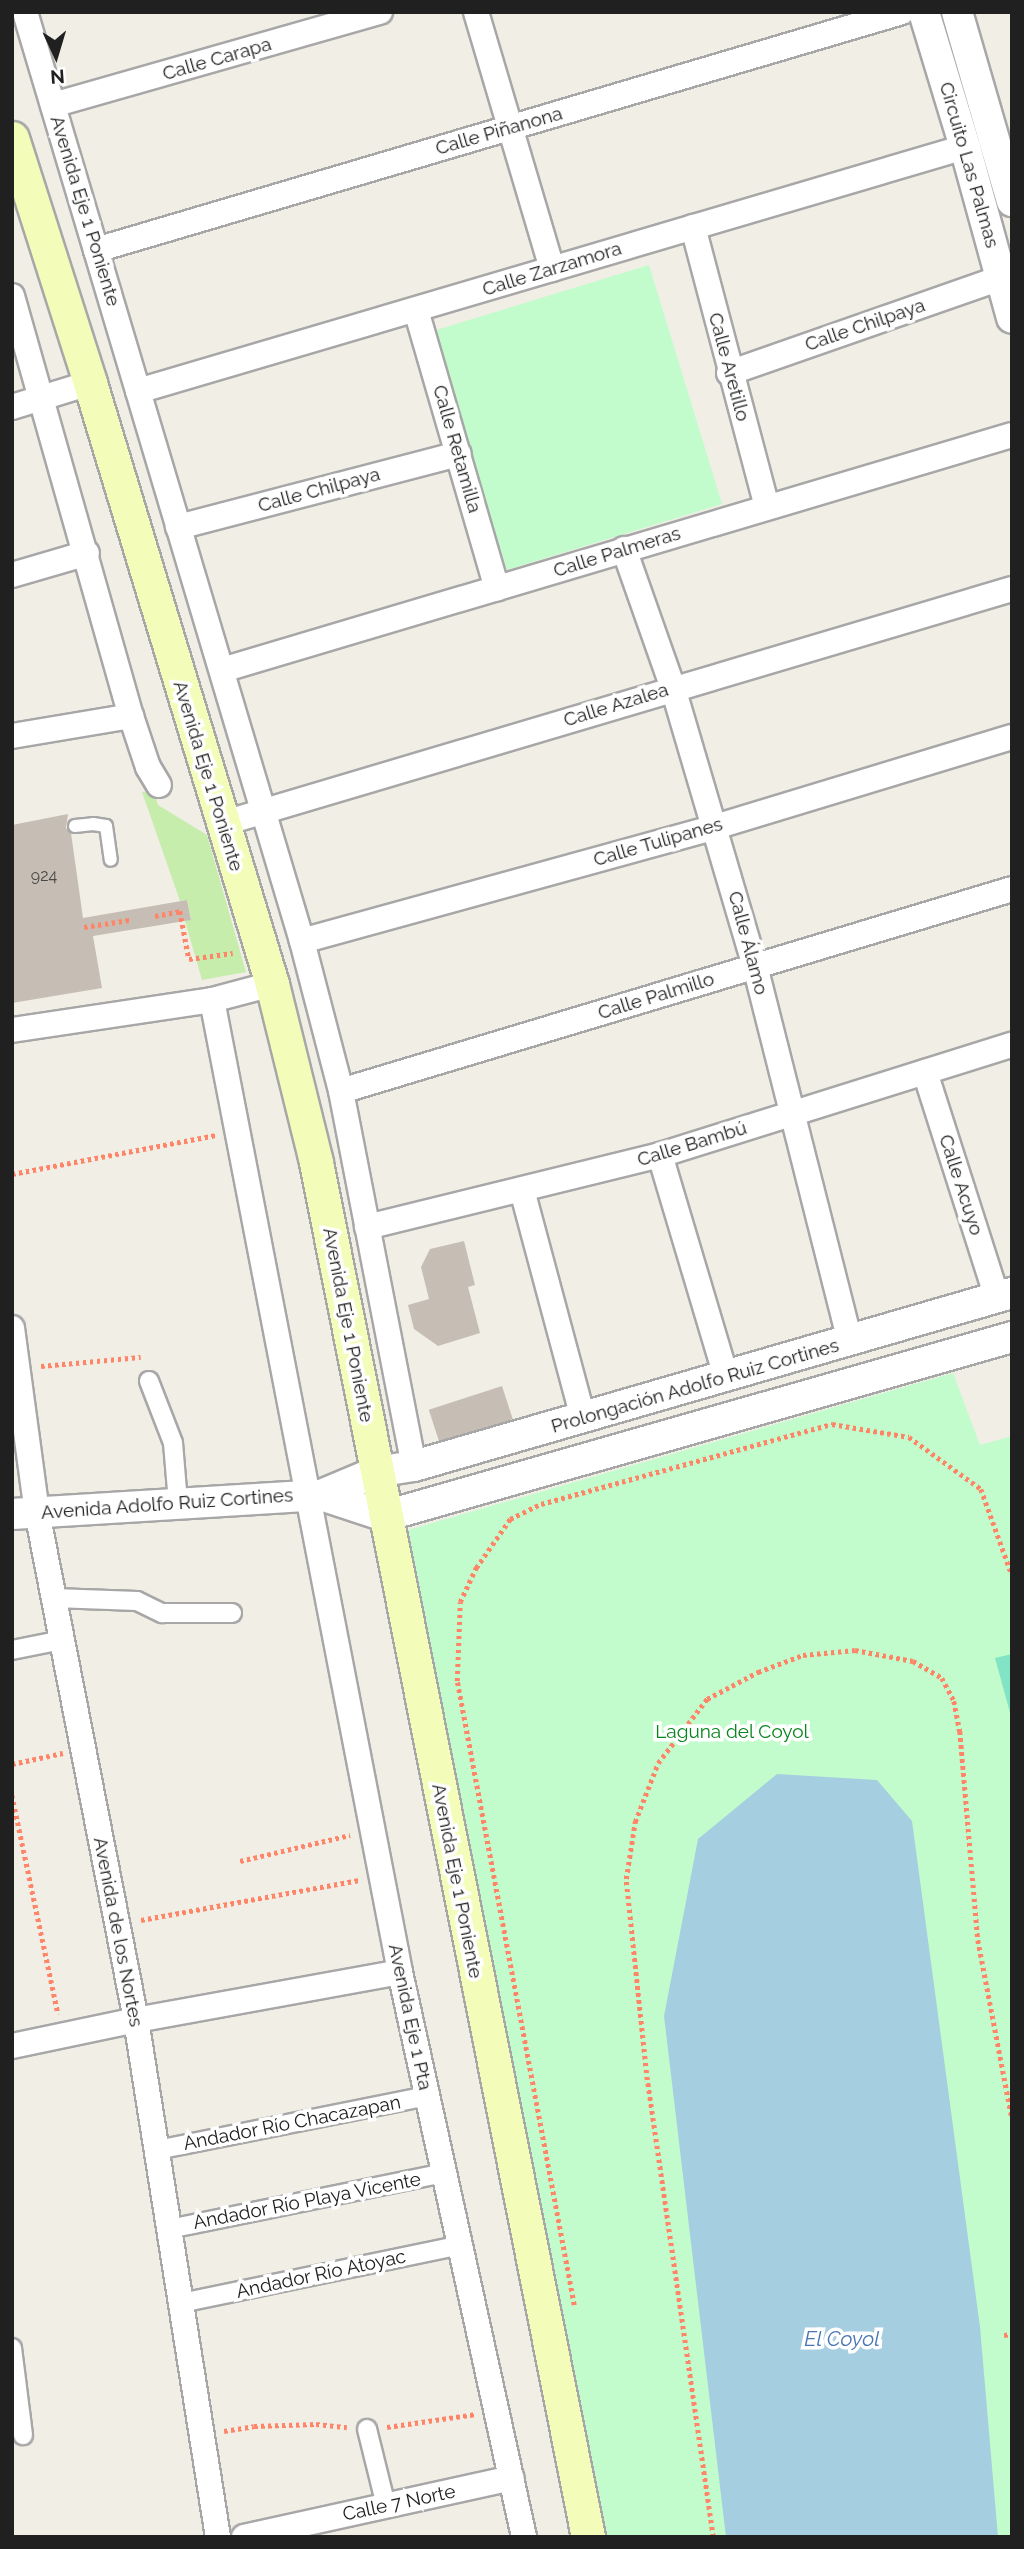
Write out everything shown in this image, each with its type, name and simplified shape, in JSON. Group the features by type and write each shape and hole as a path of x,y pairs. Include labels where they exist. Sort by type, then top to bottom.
{"main road":[{"name":"Avenida Eje 1 Poniente","path":"12,138 90,383 221,824 272,984 316,1162 588,2537"}],"street":[{"name":"Avenida Eje 1 Poniente","path":"25,12 222,670 261,811 302,941 341,1091 414,1466"},
{"name":"Calle Carapa","path":"53,105 380,12"},
{"path":"476,12 552,269"},
{"name":"Calle Piñanona","path":"96,250 902,12"},
{"name":"Circuito Las Palmas","path":"924,12 1012,318"},
{"name":"Circuito Las Palmas","path":"957,12 1012,201"},
{"name":"Calle Zarzamora","path":"138,391 965,147"},
{"name":"Calle Aretillo","path":"693,228 766,507"},
{"name":"Calle Chilpaya","path":"729,373 1001,278"},
{"path":"12,296 87,553 131,716 148,767 159,785"},
{"name":"Calle Retamilla","path":"416,310 497,588"},
{"path":"12,407 90,383"},
{"name":"Calle Palmeras","path":"222,670 1012,435"},
{"name":"Calle Chilpaya","path":"178,527 459,454"},
{"name":"Calle Álamo","path":"624,550 673,688 755,966 850,1342"},
{"path":"12,575 87,553"},
{"name":"Calle Azalea","path":"221,824 1012,589"},
{"path":"12,736 131,716"},
{"name":"Calle Tulipanes","path":"302,941 715,827 1012,737"},
{"name":"Calle Palmillo","path":"341,1091 1012,889"},
{"path":"12,1030 212,1000 272,984"},
{"name":"Avenida Eje 1 Pta","path":"212,1000 313,1495 400,1972 524,2537"},
{"name":"Calle Bambú","path":"367,1227 660,1155 793,1111 1012,1045"},
{"name":"Calle Acuyo","path":"925,1072 1004,1295"},
{"path":"660,1155 726,1377"},
{"path":"522,1190 593,1415 617,1451"},
{"name":"Prolongación Adolfo Ruiz Cortines","path":"376,1472 414,1466 850,1342 1004,1295"},
{"name":"Avenida de los Nortes","path":"12,1328 18,1369 25,1513 54,1598 136,2020 218,2537"},
{"path":"385,1516 1012,1337"},
{"path":"818,1351 830,1390"},
{"path":"149,1381 173,1443 178,1503"},
{"name":"Avenida Adolfo Ruiz Cortines","path":"25,1513 313,1495 376,1472"},
{"name":"Avenida Adolfo Ruiz Cortines","path":"313,1495 385,1516"},
{"path":"54,1598 137,1601 162,1613 232,1613"},
{"path":"12,1650 62,1640"},
{"path":"12,2046 136,2020 400,1972"},
{"name":"Andador Río Chacazapan","path":"157,2150 427,2096"},
{"name":"Andador Río Playa Vicente","path":"169,2229 445,2173"},
{"name":"Andador Río Atoyac","path":"181,2303 460,2245"},
{"path":"12,2347 23,2435"},
{"path":"368,2430 386,2505"},
{"name":"Calle 7 Norte","path":"244,2537 512,2478"}],"lane":[{"path":"75,826 106,826 111,860"}],"path":[{"path":"155,916 180,911 189,959 241,951"},
{"path":"84,927 129,920"},
{"path":"12,1174 237,1131"},
{"path":"18,1369 141,1357"},
{"path":"577,2319 457,1681 460,1602 476,1568 510,1519 541,1504 832,1424 909,1437 981,1489 1012,1575"},
{"path":"713,2537 647,2080 626,1879 635,1822 659,1763 707,1699 758,1672 803,1655 855,1650 913,1661 942,1678 954,1702 960,1731 978,1940 1012,2118"},
{"path":"12,1764 83,1748"},
{"path":"12,1795 62,2035"},
{"path":"240,1861 372,1830"},
{"path":"117,1925 381,1876"},
{"path":"1004,2335 1012,2334"}],"green space":[{"path":"649,265 722,504 507,570 434,331"},
{"path":"154,791 158,805 207,835 246,972 202,980 185,921 191,919 187,900 180,901 142,792"},
{"name":"Laguna del Coyol","path":"953,1373 980,1445 1012,1436 1012,2537 606,2537 408,1530"},
{"path":"1012,1654 1012,1720 995,1658"}],"water":[{"name":"El Coyol","path":"777,1774 877,1780 912,1821 980,2327 998,2537 726,2537 664,2016 698,1839"}],"building":[{"path":"68,814 66,828 71,833 83,918 187,900 191,920 93,936 102,988 12,1003 12,825"},
{"path":"464,1241 475,1285 468,1287 480,1333 438,1346 414,1329 408,1305 429,1299 421,1267 430,1249"},
{"path":"502,1386 513,1419 440,1443 429,1410"}]}
